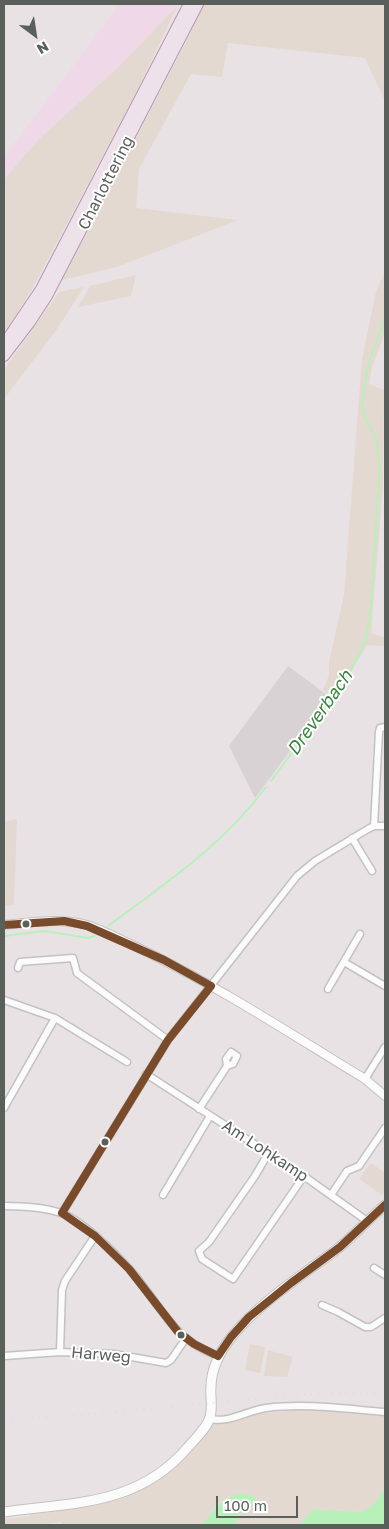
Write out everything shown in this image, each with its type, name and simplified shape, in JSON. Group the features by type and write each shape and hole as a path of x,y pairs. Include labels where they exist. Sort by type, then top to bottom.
{"highway":[{"name":"Charlottering","path":"4,344 41,289 189,4"},
{"name":"Charlottering","path":"4,356 47,296 198,4"}],"main road":[{"path":"4,1512 100,1499 120,1494 136,1488 168,1468 210,1419 210,1385 213,1370 218,1356 231,1337 249,1317 290,1283 340,1247 385,1205"}],"street":[{"path":"374,826 379,732 380,728 385,727"},
{"path":"62,1213 168,1040 297,876 315,861 352,838 374,826 385,826"},
{"path":"352,838 372,871"},
{"path":"4,925 64,921 87,926 108,934 211,986 365,1079 385,1096"},
{"path":"328,989 360,934"},
{"path":"18,968 20,962 73,958 77,973 168,1040"},
{"path":"344,962 385,986"},
{"path":"4,1000 55,1018 127,1062"},
{"path":"4,1108 55,1018"},
{"path":"365,1079 385,1047"},
{"path":"199,1109 227,1066"},
{"name":"Am Lohkamp","path":"146,1074 269,1152 367,1221"},
{"path":"164,1195 210,1116"},
{"path":"331,1195 347,1171 359,1166 385,1128"},
{"path":"269,1152 255,1176 209,1242 199,1251 202,1259 233,1279 304,1176"},
{"path":"4,1206 27,1206 62,1213 95,1236 143,1285 169,1323 186,1338 218,1356"},
{"path":"60,1352 62,1290 65,1282 95,1236"},
{"path":"374,1268 385,1275"},
{"path":"322,1305 365,1327 371,1327 385,1318"},
{"name":"Harweg","path":"4,1356 60,1352 114,1354 166,1363 171,1360 186,1338"},
{"path":"210,1419 231,1419 266,1408 304,1406 385,1412"}],"shaded area":[{"path":"203,4 385,4 385,101 365,58 228,43 222,77 191,74 139,169 136,208 238,220 117,267 62,280 186,42"},
{"path":"178,5 132,101 32,289 4,334 4,179 39,139 116,69"},
{"path":"385,271 385,333 372,367 369,384 384,390 383,486 371,633 385,638 385,646 367,645 335,698 323,690 329,675 329,662 344,595 362,359 376,292"},
{"path":"136,275 131,296 78,307 90,286"},
{"path":"84,287 55,332 4,399 4,370 59,292"},
{"path":"288,666 330,697 255,798 229,746"},
{"path":"17,819 14,905 4,906 4,822"},
{"path":"371,1163 385,1173 385,1192 382,1195 359,1179"},
{"path":"250,1344 265,1347 260,1373 245,1370"},
{"path":"268,1350 293,1357 287,1377 264,1376"},
{"path":"308,1409 385,1415 385,1489 373,1505 361,1512 314,1509 300,1525 235,1525 239,1513 229,1496 218,1504 202,1525 62,1525 62,1522 39,1525 4,1525 4,1519 30,1516 30,1512 116,1499 171,1471 214,1424 257,1414"},
{"path":"385,1489 385,1525 300,1525 313,1509 361,1512 373,1505"},
{"path":"242,1493 254,1496 256,1499 249,1509 239,1513 235,1525 202,1525 223,1501"}],"sand":[{"path":"120,4 179,4 116,69 39,139 4,179 4,157"}],"waterway":[{"name":"Dreverbach","path":"271,781 347,678 364,644 370,619 380,466 376,437 366,420 362,404 369,362 385,319"},
{"name":"Dreverbach","path":"108,926 192,863 231,827 266,787"},
{"name":"Dreverbach","path":"4,936 45,931 88,938 95,936"}],"railway":[{"path":"4,1420 292,1396 338,1393 385,1394"}],"transit line":[{"path":"4,925 64,921 87,926 164,960 211,986"},
{"path":"62,1213 168,1040 211,986"},
{"path":"218,1356 231,1337 249,1317 340,1247 385,1205"},
{"path":"62,1213 95,1236 129,1269 178,1332 194,1344 218,1356"}]}
